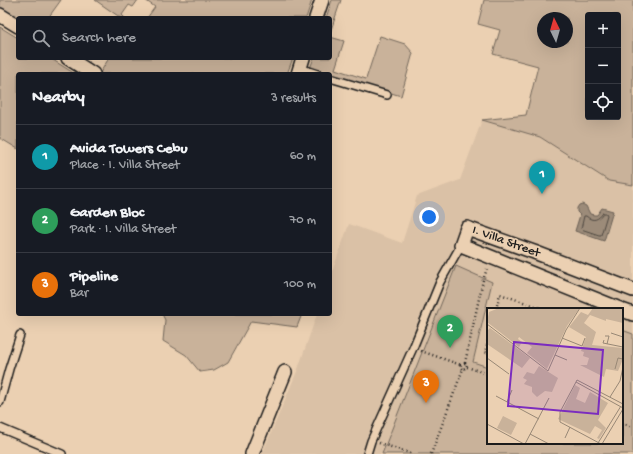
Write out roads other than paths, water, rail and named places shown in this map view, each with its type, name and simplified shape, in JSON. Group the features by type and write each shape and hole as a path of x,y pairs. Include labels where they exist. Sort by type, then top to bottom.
{"street":[{"path":"317,16 322,0"},
{"path":"0,15 16,25"},
{"path":"71,60 90,72"},
{"name":"I. Villa Street","path":"619,308 460,245 467,228 633,290"},
{"path":"491,258 499,239"},
{"path":"579,292 588,273"},
{"name":"I. Villa Street","path":"623,310 633,314"},
{"path":"252,454 285,372"}],"lane":[{"path":"300,67 313,72"},
{"path":"332,79 387,95"},
{"path":"367,454 440,282 460,245"},
{"path":"0,402 20,335"},
{"path":"0,428 62,454"}],"water":[{"path":"582,204 586,206 590,214 594,215 597,215 602,208 613,211 604,241 575,231 580,215 577,212 577,208"}],"place":[{"name":"Avida Towers Cebu","path":"542,194"},
{"name":"Garden Bloc","path":"450,348"},
{"name":"Pipeline","path":"426,403"}]}
